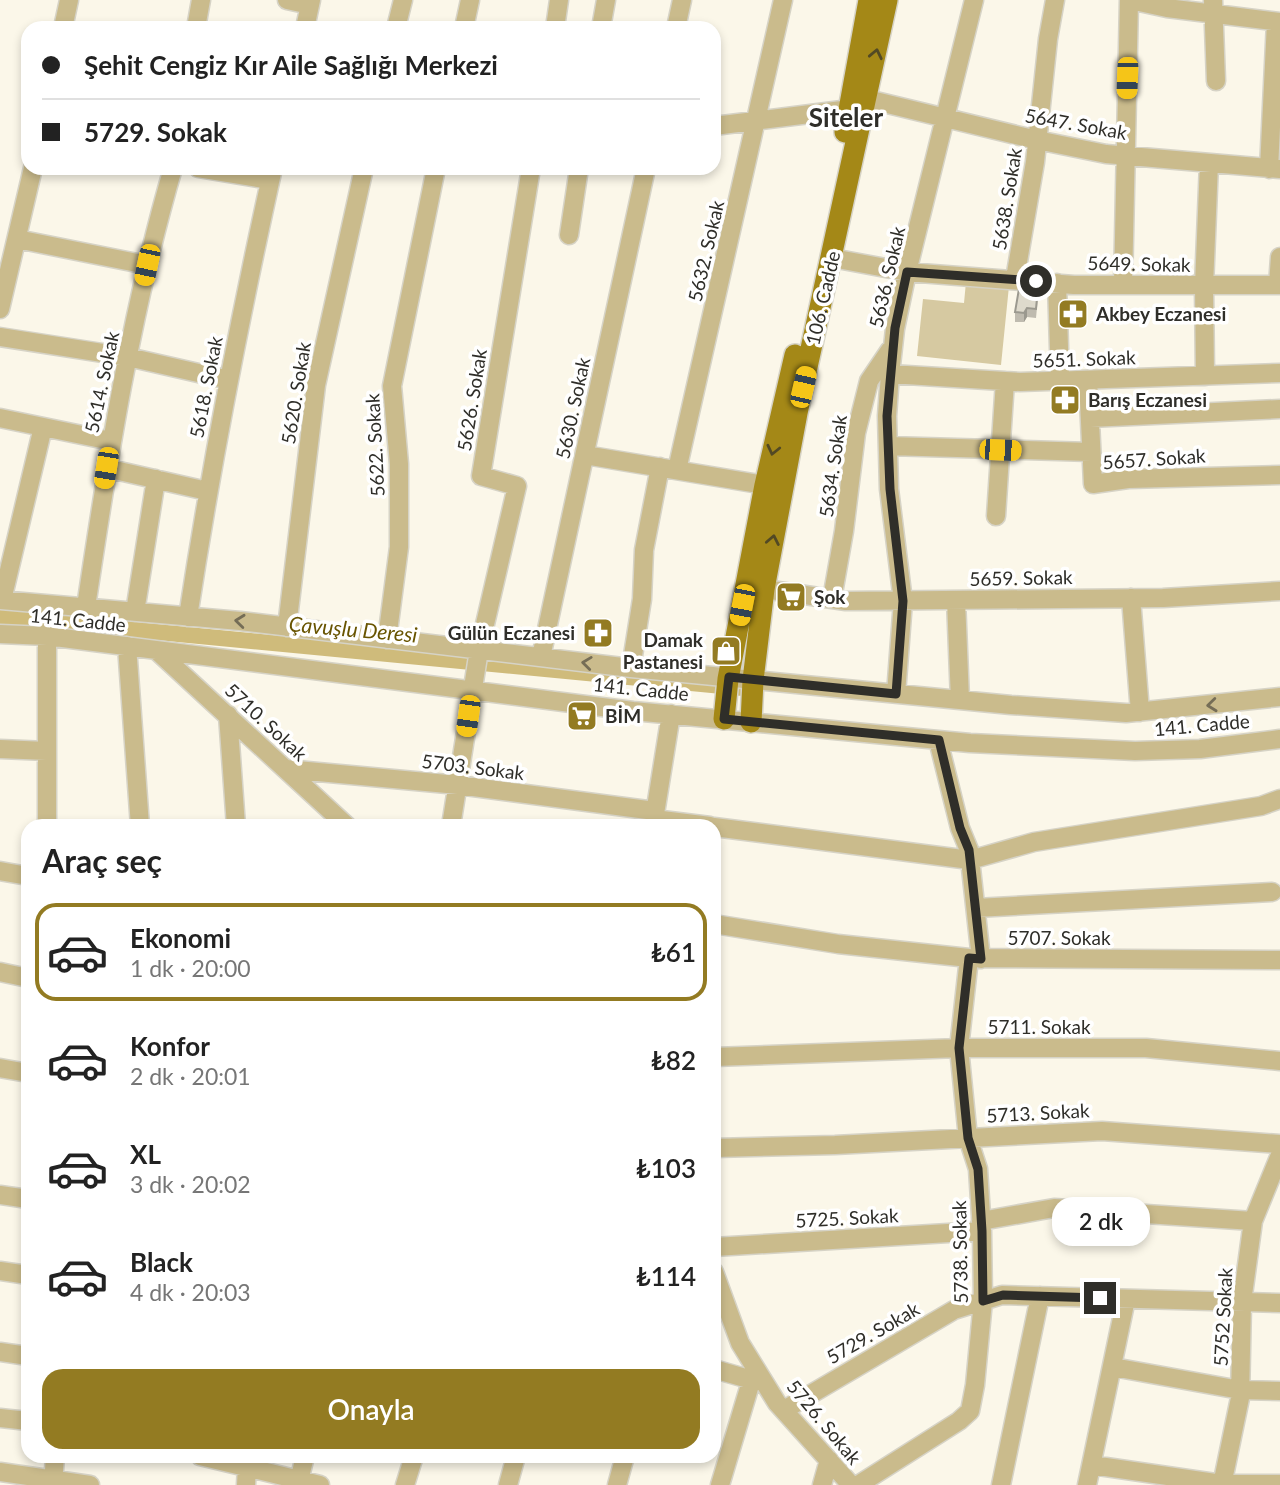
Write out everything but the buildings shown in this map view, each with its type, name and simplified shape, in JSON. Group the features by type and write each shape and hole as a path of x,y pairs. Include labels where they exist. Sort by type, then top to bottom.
{"main road":[{"name":"106. Cadde","path":"751,716 764,589 797,413 832,258 858,104 869,0"},
{"name":"106. Cadde","path":"724,712 728,678 765,485 858,104 887,0"}],"street":[{"path":"64,21 69,0"},
{"path":"196,21 201,0"},
{"path":"287,0 311,3 307,21"},
{"path":"398,21 403,0"},
{"path":"466,21 470,0"},
{"path":"556,21 559,0"},
{"path":"678,21 682,0"},
{"name":"5632. Sokak","path":"631,668 642,599 644,550 669,469 757,119 783,0"},
{"name":"5636. Sokak","path":"896,694 903,601 890,489 888,446 893,347 907,272 974,0"},
{"name":"5638. Sokak","path":"1015,279 1055,0"},
{"path":"1123,285 1129,0 1167,8 1212,7 1278,22 1274,169"},
{"path":"601,21 602,1"},
{"path":"1212,7 1216,81"},
{"name":"5647. Sokak","path":"721,125 858,104 946,118 1037,140 1124,156 1274,169"},
{"path":"1205,376 1204,286 1209,163"},
{"path":"0,309 31,175"},
{"name":"5614. Sokak","path":"86,607 111,441 147,265 171,175"},
{"name":"5618. Sokak","path":"188,617 207,491 272,175"},
{"name":"5620. Sokak","path":"288,627 316,385 362,175"},
{"name":"5622. Sokak","path":"387,639 399,547 399,464 392,386 435,175"},
{"name":"5626. Sokak","path":"479,650 517,486 481,476 530,175"},
{"path":"569,235 578,175"},
{"name":"5630. Sokak","path":"541,657 645,175"},
{"path":"17,239 147,265"},
{"path":"1279,285 1280,257"},
{"name":"5649. Sokak","path":"832,258 907,272 1057,283 1279,285"},
{"path":"1057,283 1060,380"},
{"path":"0,337 128,357 229,380"},
{"name":"5634. Sokak","path":"832,599 844,531 856,433 869,381 893,347"},
{"name":"5651. Sokak","path":"890,374 1005,381 1280,373"},
{"name":"5657. Sokak","path":"1088,380 1093,484 1128,479 1280,475"},
{"path":"996,516 1005,381"},
{"path":"1090,418 1280,409"},
{"path":"0,418 111,441"},
{"path":"1,600 43,427"},
{"path":"888,446 1091,452"},
{"path":"585,455 765,485"},
{"path":"106,468 207,491"},
{"path":"135,612 156,479"},
{"name":"5659. Sokak","path":"764,589 846,601 1131,598 1280,591"},
{"path":"1131,598 1140,712"},
{"name":"141. Cadde","path":"1,600 288,627 728,678 1126,713 1280,697"},
{"path":"956,600 960,700"},
{"path":"47,819 47,635 55,605"},
{"name":"141. Cadde","path":"0,634 47,635 671,714 724,712 939,740 1135,751 1200,749 1280,739"},
{"path":"127,646 140,819"},
{"name":"5710. Sokak","path":"156,650 338,819"},
{"path":"452,819 479,650"},
{"path":"654,819 671,714"},
{"path":"228,715 235,819"},
{"name":"5738. Sokak","path":"858,1485 959,1421 970,1411 983,1301 978,1169 968,1138 959,1048 975,959 976,908 970,860 939,740"},
{"path":"0,749 47,751"},
{"name":"5703. Sokak","path":"286,769 458,785 654,819"},
{"path":"970,860 1034,842 1261,806 1280,799"},
{"name":"5703. Sokak","path":"721,827 970,860"},
{"path":"0,871 21,875"},
{"path":"976,908 1272,892"},
{"name":"5707. Sokak","path":"721,925 838,944 975,959 1280,960"},
{"path":"0,972 21,976"},
{"name":"5711. Sokak","path":"721,1057 959,1048 1146,1048 1280,1061"},
{"path":"0,1068 21,1072"},
{"name":"5713. Sokak","path":"721,1148 835,1145 1102,1131 1280,1144"},
{"name":"5752 Sokak","path":"1222,1484 1240,1390 1242,1302 1253,1221 1280,1156"},
{"path":"0,1195 21,1198"},
{"name":"5725. Sokak","path":"721,1246 982,1226 1054,1208 1253,1221"},
{"path":"0,1271 21,1274"},
{"name":"5726. Sokak","path":"721,1291 754,1374 851,1485"},
{"name":"5729. Sokak","path":"784,1410 954,1310 1003,1295 1280,1303"},
{"path":"1001,1485 1040,1296"},
{"path":"1087,1485 1126,1299"},
{"path":"0,1352 21,1355"},
{"path":"1113,1367 1240,1390 1280,1391"},
{"path":"720,1485 754,1374 721,1370"},
{"path":"0,1418 21,1420"},
{"path":"822,1485 829,1460"},
{"path":"54,1482 55,1463"},
{"path":"246,1485 245,1463 298,1482 320,1485"},
{"path":"298,1482 303,1463"},
{"path":"405,1485 412,1463"},
{"path":"508,1485 514,1463"},
{"path":"617,1485 623,1463"},
{"path":"1092,1465 1222,1484 1280,1484"},
{"path":"0,1472 54,1482 90,1485"}],"shaded area":[{"path":"966,282 1009,286 1001,365 917,356 923,299 964,303"}],"waterway":[{"name":"Çavuşlu Deresi","path":"0,617 743,688"}],"place":[{"name":"Akbey Eczanesi","path":"1073,314"},
{"name":"Barış Eczanesi","path":"1065,400"},
{"name":"Şok","path":"791,597"},
{"name":"Gülün Eczanesi","path":"598,633"},
{"name":"Damak Pastanesi","path":"726,651"},
{"name":"BİM","path":"582,716"}],"district":[{"name":"Siteler","path":"846,118"}],"route":[{"path":"1036,281 907,272 895,328 887,416 890,489 903,601 896,694 729,677 724,719 939,740 960,828 969,850 981,959 969,958 959,1048 968,1138 978,1169 983,1301 1003,1295 1100,1298"}]}
